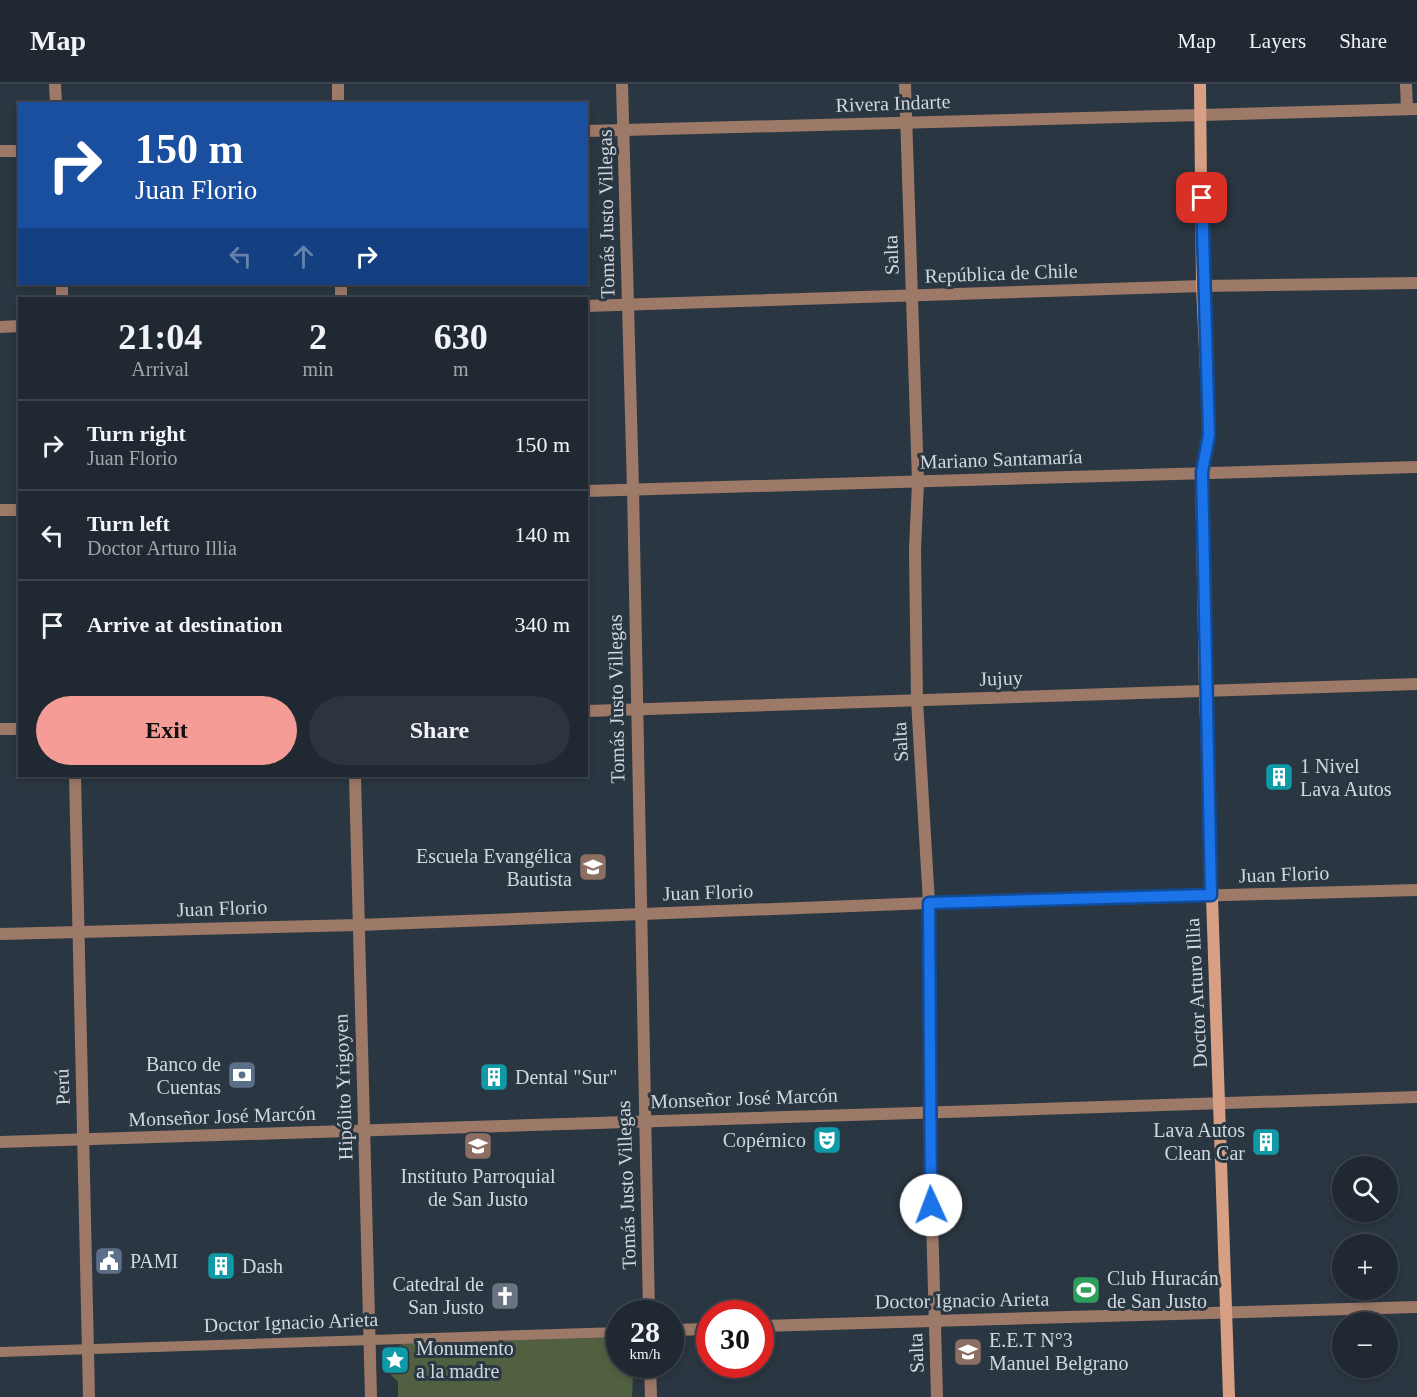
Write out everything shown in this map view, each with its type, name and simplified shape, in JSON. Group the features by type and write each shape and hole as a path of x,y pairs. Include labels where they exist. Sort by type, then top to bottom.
{"main road":[{"name":"Doctor Arturo Illia","path":"1200,84 1202,286 1209,435 1202,472 1205,691 1229,1397"}],"street":[{"path":"56,84 56,102"},
{"path":"338,84 338,102"},
{"name":"Tomás Justo Villegas","path":"622,84 633,489 643,1121 649,1300"},
{"name":"Salta","path":"904,84 918,482 915,550 917,700 929,903 929,1112 937,1397"},
{"path":"1406,84 1412,109"},
{"name":"Rivera Indarte","path":"588,131 1412,109"},
{"path":"0,151 18,151"},
{"name":"República de Chile","path":"588,306 1202,286 1417,283"},
{"path":"0,327 18,326"},
{"name":"Mariano Santamaría","path":"588,491 1417,466"},
{"path":"0,510 18,510"},
{"name":"Jujuy","path":"588,711 1417,684"},
{"path":"0,729 18,729"},
{"name":"Perú","path":"75,777 89,1397"},
{"name":"Hipólito Yrigoyen","path":"355,777 370,1397"},
{"name":"Juan Florio","path":"0,934 358,925 929,903 1417,890"},
{"name":"Monseñor José Marcón","path":"0,1142 1417,1097"},
{"name":"Doctor Ignacio Arieta","path":"774,1326 1417,1307"},
{"name":"Doctor Ignacio Arieta","path":"0,1352 606,1332"},
{"path":"650,1378 651,1397"}],"green space":[{"path":"606,1337 606,1378 633,1378 632,1397 398,1397 398,1382 383,1367 383,1361 393,1356 394,1347 403,1344"}],"place":[{"name":"1 Nivel Lava Autos","path":"1279,777"},
{"name":"Escuela Evangélica Bautista","path":"593,867"},
{"name":"Banco de Cuentas","path":"242,1075"},
{"name":"Dental \"Sur\"","path":"494,1077"},
{"name":"Copérnico","path":"827,1140"},
{"name":"Lava Autos Clean Car","path":"1266,1142"},
{"name":"Instituto Parroquial de San Justo","path":"478,1146"},
{"name":"PAMI","path":"109,1261"},
{"name":"Dash","path":"221,1266"},
{"name":"Club Huracán de San Justo","path":"1086,1290"},
{"name":"Catedral de San Justo","path":"505,1296"},
{"name":"E.E.T N°3 Manuel Belgrano","path":"968,1352"},
{"name":"Monumento a la madre","path":"395,1360"}],"route":[{"path":"931,1205 929,903 1211,895 1202,472 1209,435 1202,286 1202,198"}]}
